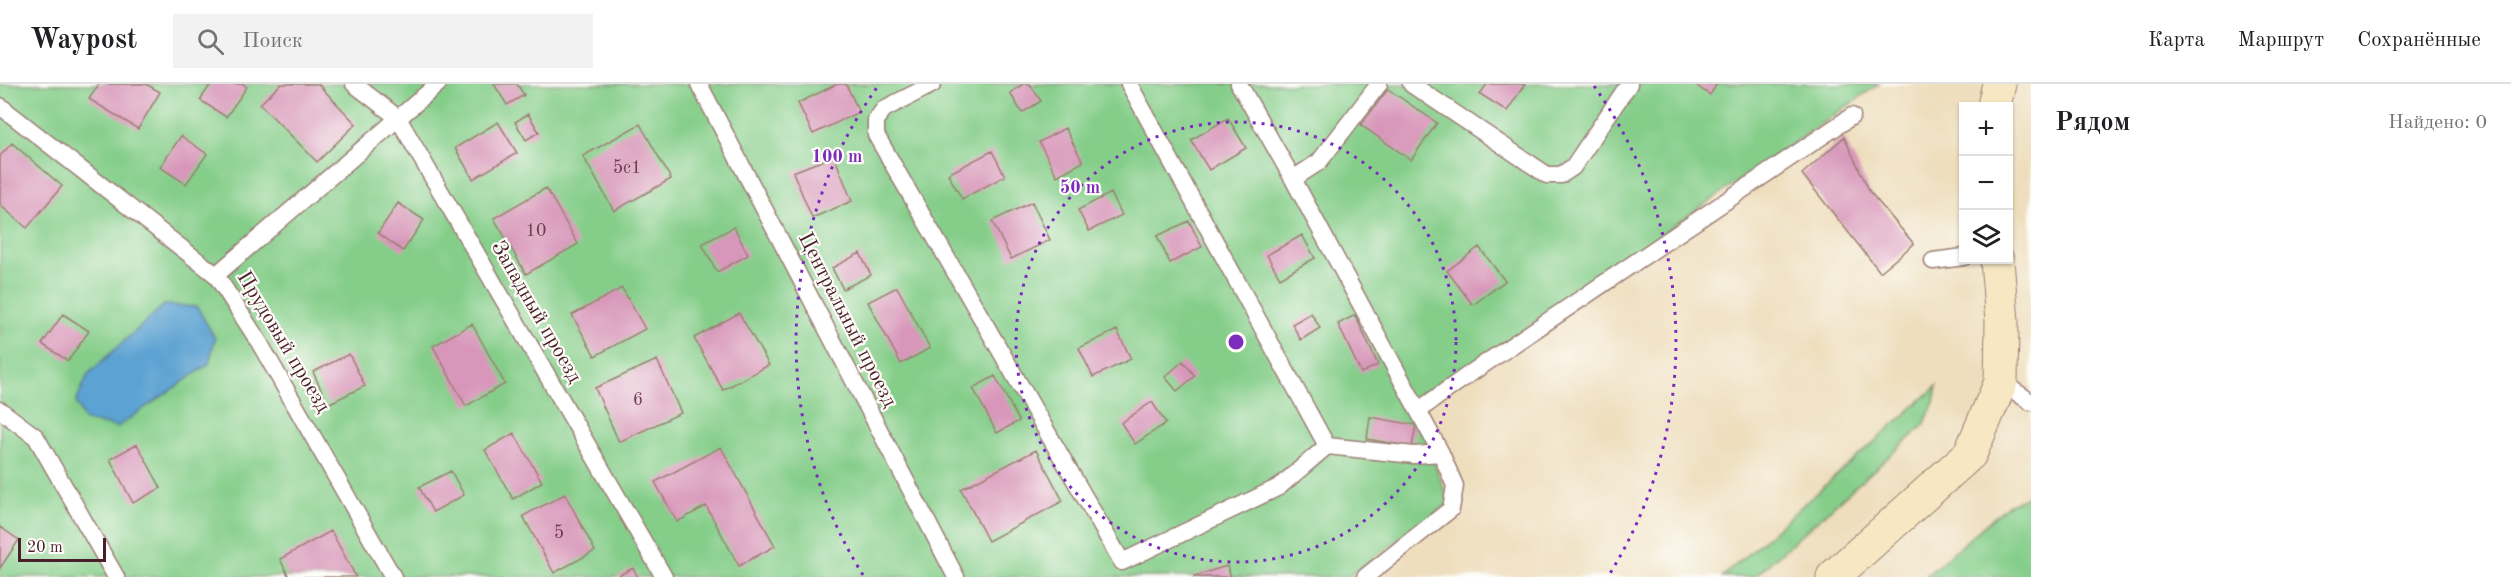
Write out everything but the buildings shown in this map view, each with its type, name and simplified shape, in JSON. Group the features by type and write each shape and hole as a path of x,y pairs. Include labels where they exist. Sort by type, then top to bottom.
{"street":[{"path":"1995,102 1999,84"},
{"path":"1833,577 1970,454 2001,382 2002,322 1997,264"}],"lane":[{"name":"Западный проезд","path":"354,84 398,118 664,577"},
{"path":"216,275 438,84"},
{"name":"Центральный проезд","path":"699,84 956,577"},
{"path":"933,84 884,109 876,120 876,135 1122,562 1279,487 1327,447 1414,455 1441,453"},
{"path":"1129,84 1327,447"},
{"path":"1239,84 1419,410 1455,486 1451,509 1365,577"},
{"path":"1293,179 1319,162 1379,84"},
{"path":"1411,84 1547,175 1561,175 1573,167 1629,84"},
{"name":"Прудовый проезд","path":"0,106 216,275 259,342 393,577"},
{"path":"1419,410 1852,116"},
{"path":"1933,261 1959,258"},
{"path":"2001,382 2031,402"},
{"path":"0,410 36,437 116,577"}],"green space":[{"path":"0,84 1879,84 1413,406 1449,503 1348,577 0,577"},
{"path":"1937,386 1934,402 1924,425 1754,577 1722,577"},
{"path":"2031,496 2031,577 1925,577 2008,505"}],"water":[{"path":"164,305 197,307 215,338 209,364 117,427 84,420 76,402 88,374"}]}
